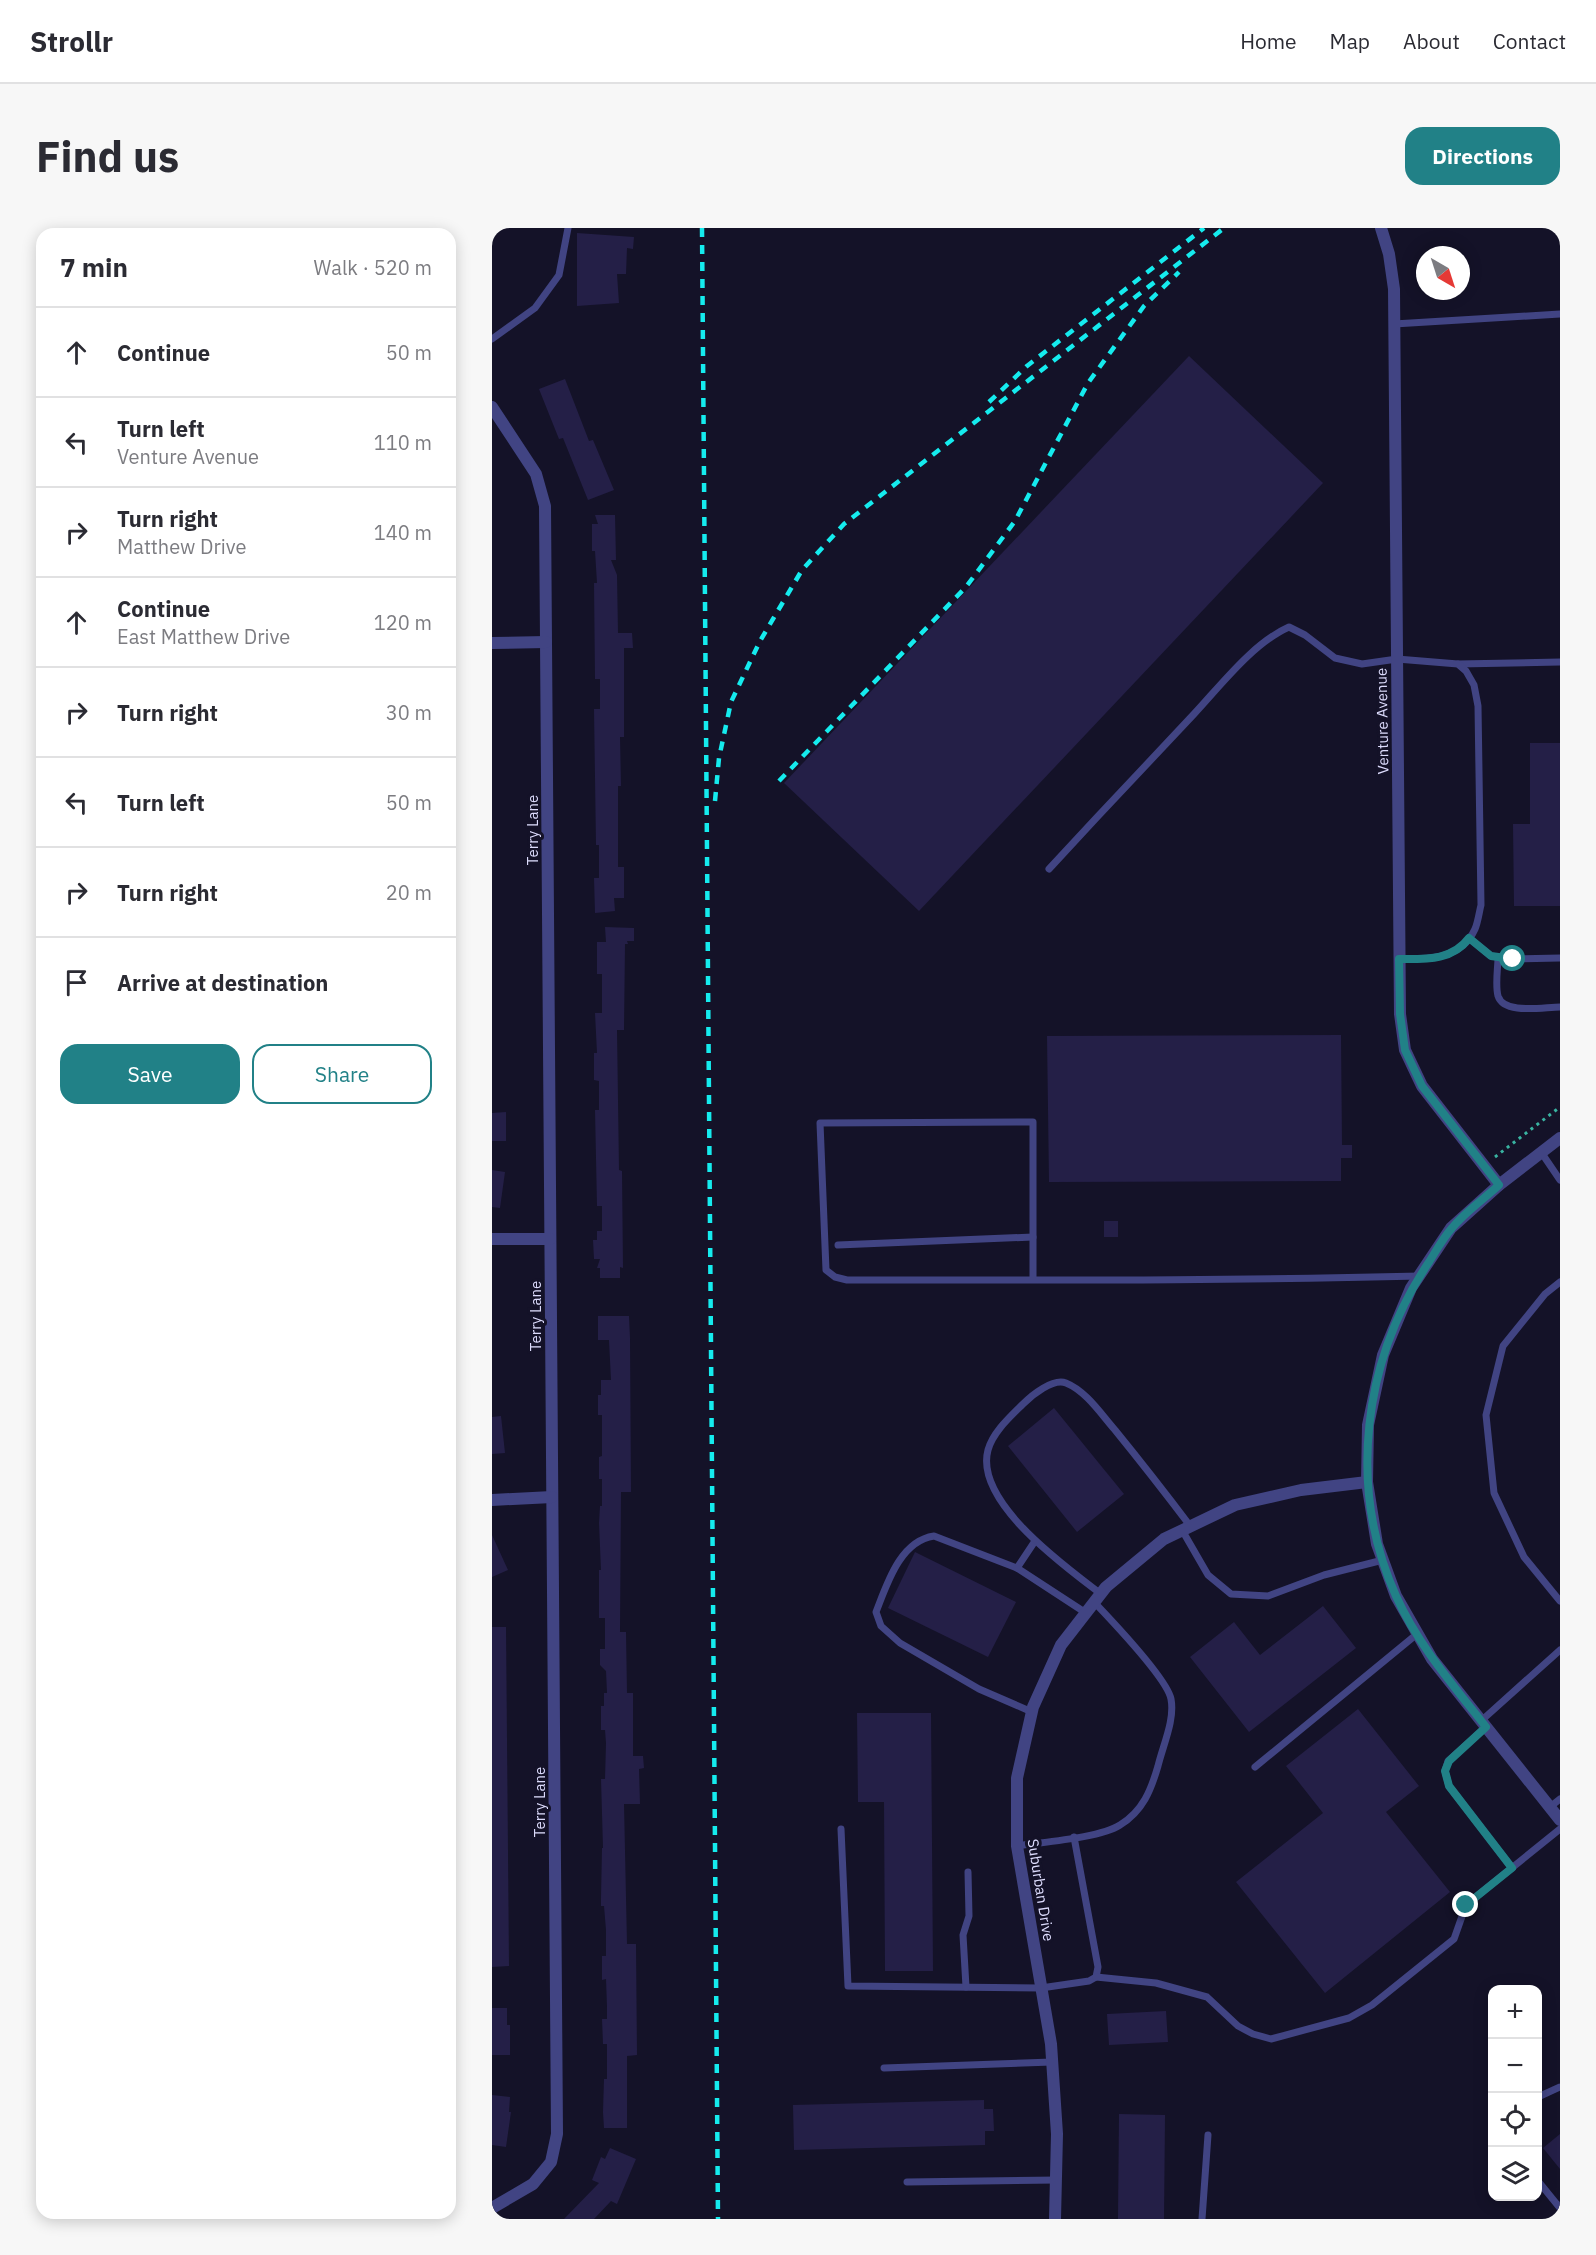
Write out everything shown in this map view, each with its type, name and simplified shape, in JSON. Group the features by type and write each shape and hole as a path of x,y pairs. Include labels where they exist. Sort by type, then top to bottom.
{"street":[{"name":"Venture Avenue","path":"1381,228 1389,254 1394,289 1400,1014 1405,1050 1422,1086 1499,1185"},
{"name":"Terry Lane","path":"492,407 536,474 545,506 557,2134 551,2162 533,2184 492,2208"},
{"path":"492,643 546,642"},
{"path":"1560,1138 1499,1185 1452,1228 1411,1288 1383,1354 1368,1425 1367,1482 1377,1544 1396,1596 1417,1635 1432,1659 1560,1820"},
{"path":"492,1239 550,1239"},
{"name":"Suburban Drive","path":"1055,2219 1057,2134 1052,2062 1017,1846 1017,1778 1032,1712 1061,1646 1097,1598 1106,1587 1164,1539 1235,1505 1301,1490 1367,1482"},
{"path":"492,1500 552,1497"}],"lane":[{"path":"492,339 535,308 559,275 568,228"},
{"path":"1394,324 1560,314"},
{"path":"1049,868 1262,643 1289,627 1305,635 1335,658 1362,664 1397,659 1458,664 1560,662"},
{"path":"1399,959 1434,959 1450,954 1469,938 1474,930 1481,905 1478,706 1474,685 1466,671 1458,664"},
{"path":"1469,938 1491,956 1560,958"},
{"path":"1498,957 1497,994 1502,1004 1512,1009 1560,1007"},
{"path":"1033,1280 1033,1122 820,1123 826,1270 835,1277 847,1280 1033,1280 1282,1280 1420,1276"},
{"path":"1541,1152 1560,1179"},
{"path":"838,1245 1033,1237"},
{"path":"1560,1282 1545,1294 1503,1346 1486,1415 1494,1493 1524,1557 1560,1601"},
{"path":"1017,1846 1106,1832 1120,1825 1139,1809 1151,1791 1170,1719 1171,1699 1165,1686 1097,1598 1021,1527 996,1493 986,1467 988,1449 1004,1423 1027,1400 1054,1383 1064,1382 1095,1407 1156,1480 1186,1528 1208,1575 1231,1594 1268,1596 1324,1575 1383,1560"},
{"path":"1032,1712 979,1689 900,1643 881,1626 876,1612 891,1575 911,1546 923,1538 934,1536 1017,1568 1086,1613"},
{"path":"1017,1568 1035,1541"},
{"path":"1255,1767 1417,1635"},
{"path":"1512,1868 1449,1786 1445,1771 1449,1761 1484,1724 1560,1650"},
{"path":"1550,1807 1560,1798"},
{"path":"841,1829 848,1986 1041,1988 1089,1981 1096,1977 1156,1983 1206,1997 1238,2026 1253,2034 1271,2039 1348,2018 1372,2005 1454,1939 1466,1905 1560,1829"},
{"path":"1074,1837 1098,1967 1096,1977"},
{"path":"966,1987 963,1935 969,1916 968,1872"},
{"path":"884,2068 1052,2062"},
{"path":"1542,2095 1560,2087"},
{"path":"1202,2219 1208,2135"},
{"path":"907,2182 1057,2180"},
{"path":"1542,2186 1560,2208"}],"path":[{"path":"1484,1166 1560,1107"}],"building":[{"path":"577,233 634,237 633,249 627,248 626,274 617,274 619,303 577,306"},
{"path":"1189,356 1323,483 919,911 784,783"},
{"path":"565,379 589,441 593,440 614,490 588,500 563,438 559,439 539,389"},
{"path":"595,515 615,515 616,560 611,560 617,575 618,633 632,633 633,648 624,648 624,737 620,737 621,786 618,786 618,867 624,867 624,898 614,898 615,911 595,913 594,878 599,878 599,845 596,845 594,709 600,709 600,679 595,679 594,583 597,583 595,551 592,551 592,524 598,524"},
{"path":"1530,743 1560,743 1560,906 1514,906 1513,824 1530,824"},
{"path":"605,927 634,928 634,941 627,941 628,944 625,944 624,1030 617,1030 619,1170 622,1171 623,1268 620,1267 620,1278 600,1278 600,1268 597,1268 600,1259 594,1259 593,1240 597,1240 597,1231 602,1231 602,1206 597,1206 595,1110 599,1110 599,1081 594,1080 594,1053 597,1053 595,1013 602,1013 602,974 597,974 597,942 606,942"},
{"path":"1341,1035 1342,1145 1352,1145 1352,1158 1341,1158 1341,1181 1049,1182 1047,1036"},
{"path":"506,1112 506,1141 492,1141 492,1113"},
{"path":"492,1170 505,1172 500,1208 492,1207"},
{"path":"1104,1221 1118,1221 1118,1237 1104,1237"},
{"path":"598,1316 629,1316 630,1338 631,1492 621,1492 620,1632 626,1632 627,1693 633,1693 633,1756 643,1756 644,1768 639,1769 640,1804 624,1804 627,1944 636,1944 637,2055 627,2056 627,2128 604,2128 603,2112 604,2079 607,2079 607,2044 603,2044 602,2019 607,2019 607,2007 606,1979 602,1980 602,1956 606,1956 606,1930 604,1906 601,1906 603,1848 601,1779 605,1779 606,1743 605,1730 601,1730 601,1706 604,1706 604,1693 607,1693 606,1671 600,1665 600,1649 605,1649 605,1618 599,1618 599,1570 601,1570 599,1523 600,1506 602,1506 602,1479 599,1479 599,1457 602,1456 602,1415 598,1415 598,1395 601,1395 601,1380 611,1380 609,1340 598,1340"},
{"path":"1054,1408 1124,1494 1077,1532 1008,1446"},
{"path":"501,1416 505,1453 492,1454 492,1417"},
{"path":"492,1535 508,1570 492,1577"},
{"path":"915,1552 1016,1602 988,1657 888,1608"},
{"path":"1323,1606 1356,1648 1249,1732 1190,1657 1234,1622 1260,1655"},
{"path":"492,1627 506,1627 509,1966 492,1967"},
{"path":"1358,1709 1419,1786 1386,1812 1450,1892 1325,1993 1236,1882 1323,1813 1286,1766"},
{"path":"857,1713 931,1713 933,1971 885,1971 884,1802 858,1802"},
{"path":"492,2008 507,2008 507,2025 510,2025 510,2055 492,2055"},
{"path":"1166,2011 1168,2042 1109,2045 1107,2014"},
{"path":"492,2095 510,2097 509,2112 511,2112 506,2147 492,2145"},
{"path":"984,2100 984,2109 993,2109 994,2131 985,2131 985,2145 794,2150 793,2105"},
{"path":"1119,2114 1165,2115 1164,2219 1118,2219"},
{"path":"1560,2134 1560,2169 1543,2148"},
{"path":"610,2148 636,2159 617,2204 611,2201 594,2219 564,2219 599,2183 592,2180 601,2157 605,2159"}],"railway":[{"path":"702,228 718,2219"},
{"path":"989,402 1027,366 1204,228"},
{"path":"715,801 719,758 731,702 760,641 802,570 844,524 1224,228"},
{"path":"779,781 966,587 1015,521 1088,383 1144,306 1179,272"}],"route":[{"path":"1466,1905 1512,1868 1449,1786 1445,1771 1449,1761 1486,1727 1432,1659 1396,1596 1377,1544 1367,1482 1368,1425 1383,1354 1411,1288 1452,1228 1499,1185 1422,1086 1405,1050 1400,1014 1399,959 1434,959 1450,954 1469,938 1491,956 1513,959"}]}
